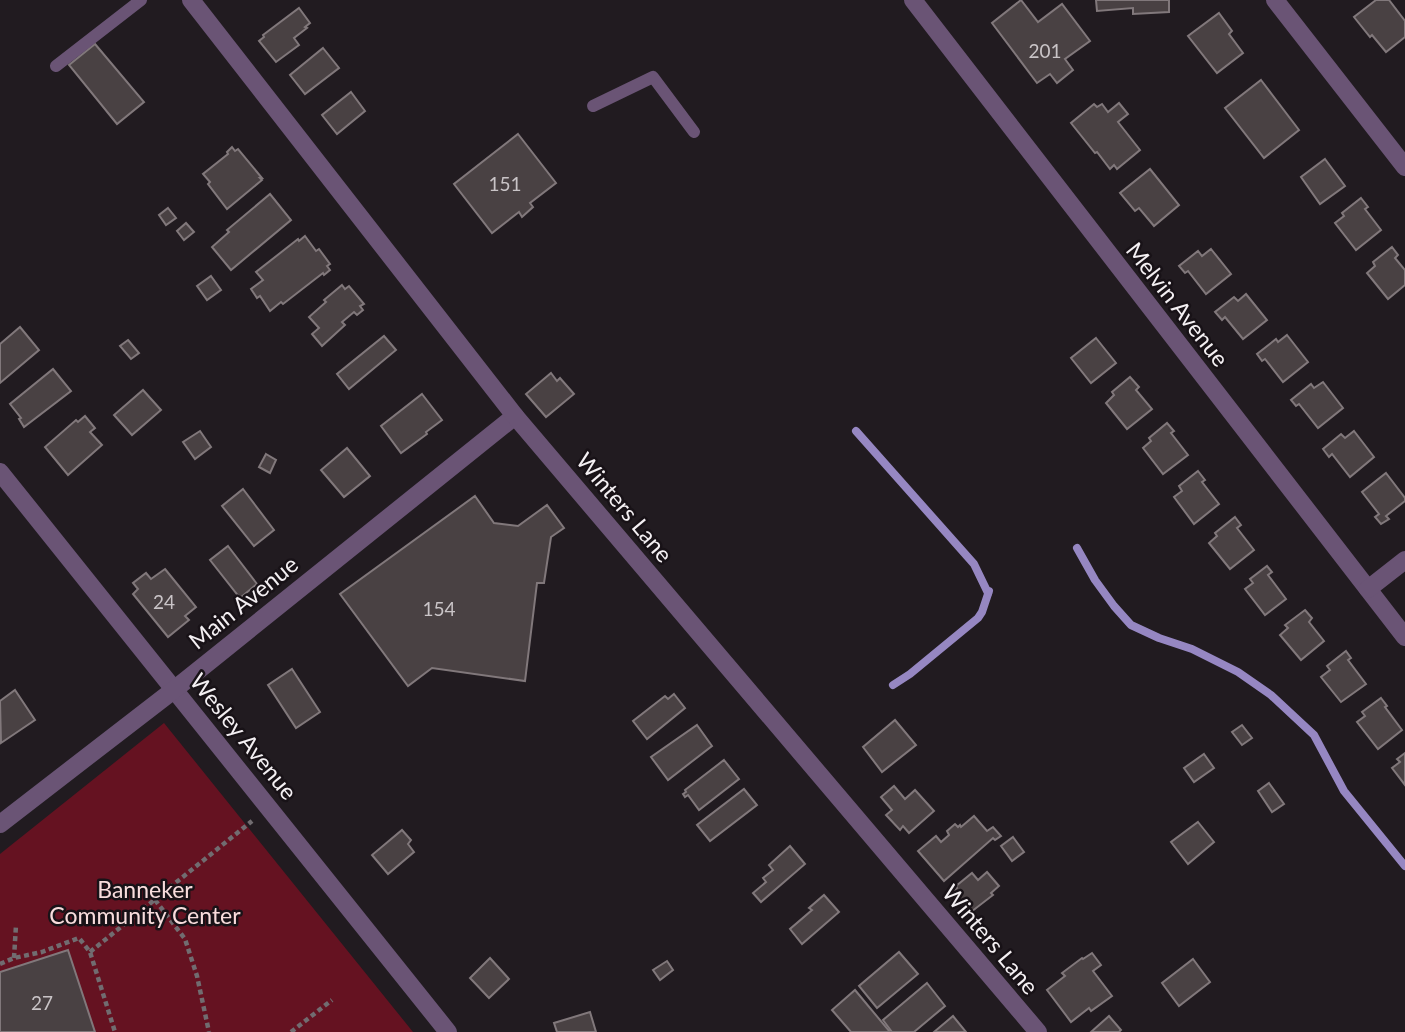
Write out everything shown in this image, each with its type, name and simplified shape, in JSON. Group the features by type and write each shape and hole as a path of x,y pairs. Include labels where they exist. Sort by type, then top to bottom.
{"street":[{"name":"Winters Lane","path":"191,0 515,416 1038,1032"},
{"path":"1275,0 1405,167"},
{"name":"Melvin Avenue","path":"919,2 1405,637"},
{"name":"Main Avenue","path":"0,824 174,689 515,416"},
{"name":"Wesley Avenue","path":"0,472 448,1032"},
{"path":"1368,589 1405,560"}],"lane":[{"path":"56,66 141,0"},
{"path":"593,106 653,77 694,132"}],"path":[{"path":"90,952 269,807"},
{"path":"155,900 185,939 197,976 209,1032"},
{"path":"14,958 16,925"},
{"path":"0,964 79,938 90,952 115,1032"},
{"path":"291,1032 332,1000"}],"green space":[{"name":"Banneker Community Center","path":"164,723 413,1032 0,1032 0,854"}],"building":[{"path":"1021,0 1038,22 1062,4 1090,41 1065,59 1073,70 1057,83 1050,74 1037,83 992,23"},
{"path":"1096,0 1169,0 1169,12 1133,14 1133,8 1097,11"},
{"path":"1376,0 1389,0 1405,21 1405,37 1386,52 1354,17"},
{"path":"299,8 310,23 294,38 299,45 276,62 259,41"},
{"path":"1219,13 1232,31 1229,34 1243,53 1217,73 1188,36"},
{"path":"95,44 144,102 117,124 69,65"},
{"path":"323,48 339,68 305,94 290,75"},
{"path":"1261,80 1299,130 1264,158 1225,108"},
{"path":"351,92 365,111 337,134 322,115"},
{"path":"1119,103 1128,114 1118,122 1140,150 1117,169 1114,165 1110,169 1071,123 1094,104 1097,107 1102,104 1108,112"},
{"path":"518,134 556,183 530,203 533,207 522,217 519,212 492,233 454,184"},
{"path":"232,147 235,151 238,149 262,180 227,209 203,174 228,154"},
{"path":"1325,159 1345,186 1320,204 1301,177"},
{"path":"1150,169 1179,205 1154,226 1139,208 1135,211 1120,193"},
{"path":"270,194 291,220 231,270 212,247 229,232 227,230"},
{"path":"1361,198 1368,207 1365,209 1381,230 1356,250 1335,223 1344,216 1342,213"},
{"path":"168,208 176,218 166,225 159,215"},
{"path":"186,223 194,232 184,240 177,231"},
{"path":"305,236 316,251 319,249 330,264 327,266 330,270 270,311 260,296 257,298 251,289 263,280 256,272"},
{"path":"1392,247 1398,255 1395,258 1405,270 1405,285 1388,299 1367,273 1375,266 1373,262"},
{"path":"1211,249 1231,274 1206,294 1188,271 1185,273 1179,266 1198,251 1202,256"},
{"path":"211,276 221,290 207,300 197,286"},
{"path":"342,285 345,289 349,286 364,304 360,306 363,310 357,315 354,312 342,322 345,325 322,346 312,334 319,328 309,317"},
{"path":"1246,294 1267,320 1243,339 1225,317 1222,320 1215,312 1234,297 1238,301"},
{"path":"20,327 39,350 0,383 0,344"},
{"path":"1287,335 1308,362 1283,382 1265,359 1262,361 1257,354 1276,339 1278,342"},
{"path":"384,336 396,350 349,389 337,374"},
{"path":"1096,338 1116,363 1091,383 1071,358"},
{"path":"128,340 139,353 131,359 120,346"},
{"path":"53,369 71,391 24,427 19,419 21,418 10,404"},
{"path":"551,373 557,381 560,378 574,394 546,417 526,394"},
{"path":"1130,377 1139,387 1136,390 1152,409 1127,429 1106,403 1114,395 1112,392"},
{"path":"1323,382 1343,408 1318,428 1299,404 1296,406 1291,400 1311,384 1314,388"},
{"path":"143,390 161,410 132,435 114,415"},
{"path":"422,394 442,420 401,453 381,426"},
{"path":"85,416 95,428 90,432 102,445 68,475 45,447 76,420 78,422"},
{"path":"1167,423 1174,431 1171,433 1188,455 1163,474 1143,448 1151,441 1149,438"},
{"path":"200,431 211,447 195,459 183,442"},
{"path":"1354,431 1374,457 1350,477 1332,454 1329,457 1323,449 1341,434 1345,438"},
{"path":"347,448 370,476 344,497 321,470"},
{"path":"266,454 276,460 270,473 259,467"},
{"path":"1198,471 1205,480 1202,482 1219,504 1194,524 1174,497 1182,491 1179,486"},
{"path":"1386,473 1405,501 1386,516 1389,519 1381,524 1375,517 1379,514 1362,492"},
{"path":"243,489 274,530 254,546 222,506"},
{"path":"475,496 494,523 518,526 547,505 564,528 551,537 544,583 537,583 525,681 432,668 408,686 340,594"},
{"path":"1235,517 1241,525 1237,528 1254,550 1230,569 1209,543 1217,536 1215,533"},
{"path":"228,546 257,584 240,598 210,560"},
{"path":"1267,566 1272,572 1268,575 1286,599 1265,615 1245,589 1253,583 1250,579"},
{"path":"165,569 196,607 185,616 189,620 168,637 133,594 138,589 133,583 146,573 151,579"},
{"path":"1305,610 1312,618 1309,622 1324,641 1301,660 1280,635 1288,628 1285,625"},
{"path":"1346,651 1351,658 1348,660 1366,684 1341,702 1321,677 1330,670 1327,666"},
{"path":"292,669 320,712 296,728 268,685"},
{"path":"15,690 35,720 1,743 0,701"},
{"path":"674,694 685,708 647,739 633,721 665,696 668,699"},
{"path":"1381,698 1402,730 1378,749 1357,722 1365,716 1362,712"},
{"path":"895,720 916,745 882,772 863,747"},
{"path":"697,725 712,746 668,780 651,757"},
{"path":"1242,725 1252,738 1242,745 1232,732"},
{"path":"1405,753 1405,785 1392,768 1400,762 1397,759"},
{"path":"1204,754 1214,768 1194,782 1184,768"},
{"path":"724,760 739,779 699,810 688,795 685,797 685,790"},
{"path":"1269,783 1284,804 1272,812 1258,791"},
{"path":"894,786 905,799 915,790 934,811 909,833 903,826 900,830 886,815 892,810 881,797"},
{"path":"744,789 757,805 710,841 697,825"},
{"path":"974,816 987,831 993,827 1001,836 995,840 993,838 944,881 918,851 936,836 941,842 955,824 961,827"},
{"path":"1198,822 1214,842 1188,864 1171,842"},
{"path":"402,830 411,840 408,844 414,852 388,874 372,855"},
{"path":"1013,837 1024,852 1012,861 1001,846"},
{"path":"790,846 805,864 761,902 753,893 766,882 763,878 773,870 769,865"},
{"path":"987,872 999,886 991,893 993,895 971,912 953,891 972,873 978,880"},
{"path":"824,895 839,912 802,944 790,929 812,910 809,908"},
{"path":"68,950 95,1032 0,1032 0,972"},
{"path":"899,952 918,974 877,1008 859,986"},
{"path":"1092,953 1101,965 1093,971 1112,996 1091,1011 1089,1008 1071,1022 1047,990 1065,976 1062,973"},
{"path":"490,958 509,979 489,998 470,978"},
{"path":"1193,959 1210,982 1179,1006 1162,983"},
{"path":"667,961 673,970 660,980 653,970"},
{"path":"927,983 945,1006 914,1032 892,1032 883,1020"},
{"path":"855,990 890,1032 851,1032 832,1010"},
{"path":"590,1012 596,1032 557,1032 554,1023"},
{"path":"953,1016 966,1032 934,1032"},
{"path":"1109,1016 1121,1030 1119,1032 1091,1032"}],"waterway":[{"path":"856,431 974,564 988,593"},
{"path":"1077,548 1095,580 1131,625 1192,649 1238,672 1271,695 1314,735 1344,791 1405,866"},
{"path":"893,685 978,618 989,591"}]}
